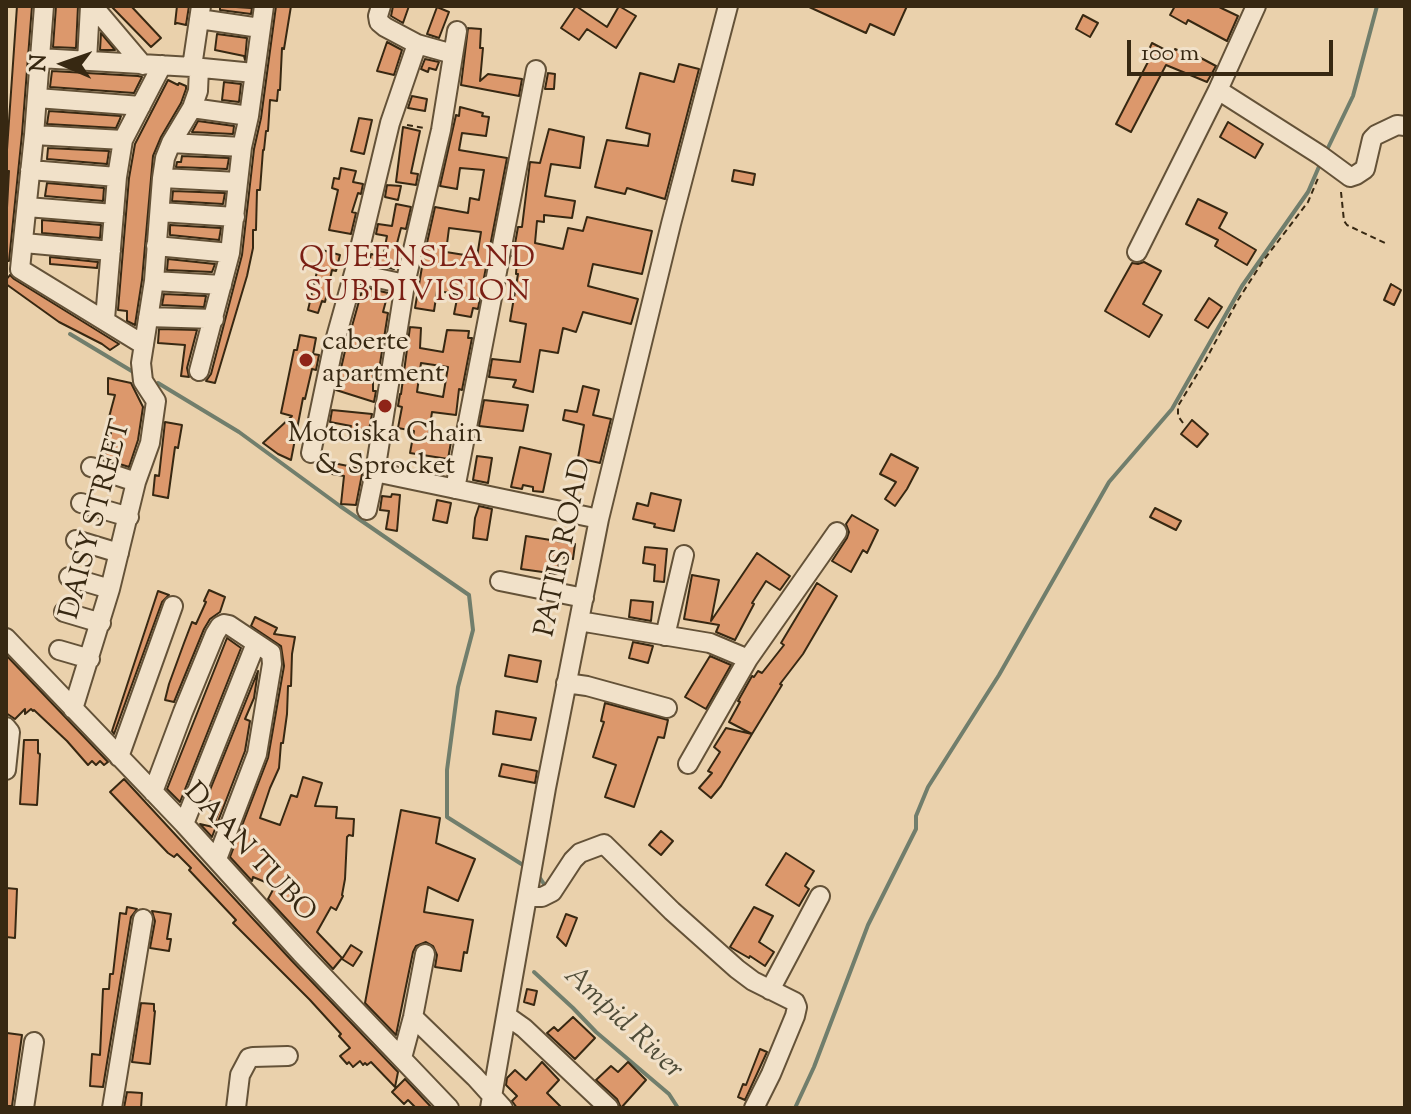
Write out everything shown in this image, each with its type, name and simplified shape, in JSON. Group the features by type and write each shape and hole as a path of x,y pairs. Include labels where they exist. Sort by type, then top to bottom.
{"street":[{"path":"44,6 20,269 144,345"},
{"path":"87,61 91,6"},
{"path":"91,6 153,65"},
{"path":"199,371 230,253 242,147 264,6"},
{"path":"381,6 379,22 385,27 417,44 453,54"},
{"name":"PATIIS ROAD","path":"495,1104 546,788 599,519 728,6"},
{"path":"1137,252 1256,6"},
{"path":"200,12 260,28"},
{"name":"DAISY STREET","path":"73,709 101,623 156,412 156,401 143,381 141,363 154,281 165,158 198,91 196,68 200,12"},
{"path":"367,510 405,284 441,130 457,31"},
{"path":"311,453 333,348 390,123 417,44"},
{"path":"39,58 254,73"},
{"path":"105,319 123,140 141,106 153,65"},
{"path":"455,489 536,70"},
{"path":"1218,90 1352,177 1365,169 1372,139 1376,135 1397,125 1405,126"},
{"path":"37,98 141,106"},
{"path":"192,108 249,116"},
{"path":"34,135 123,140"},
{"path":"171,143 242,147"},
{"path":"30,170 117,177"},
{"path":"162,178 238,182"},
{"path":"27,207 114,214"},
{"path":"160,212 235,217"},
{"path":"24,243 111,251"},
{"path":"156,246 230,253"},
{"path":"354,273 405,284"},
{"path":"154,281 222,285"},
{"path":"148,317 214,319"},
{"path":"91,467 136,482"},
{"path":"375,472 599,519"},
{"path":"81,503 129,517"},
{"path":"688,764 748,659 837,532"},
{"path":"76,540 119,553"},
{"path":"665,636 684,555"},
{"path":"69,577 110,589"},
{"path":"500,581 584,598"},
{"path":"119,757 173,606"},
{"path":"64,612 101,623"},
{"path":"579,621 710,643 748,659"},
{"path":"153,792 220,626 229,625 273,657 257,754 217,859"},
{"name":"DAAN TUBO","path":"6,638 449,1108"},
{"path":"184,824 256,643"},
{"path":"59,650 90,659"},
{"path":"566,683 667,708"},
{"path":"6,727 10,732 6,770"},
{"path":"527,897 542,897 552,892 580,853 604,844 715,950 753,981 795,1002 797,1007 754,1108"},
{"path":"770,990 820,896"},
{"path":"112,1108 143,919"},
{"path":"402,1058 425,954"},
{"path":"507,1016 524,1028 609,1108"},
{"path":"413,1017 475,1077 495,1104"},
{"path":"6,1100 25,1105 34,1042"},
{"path":"236,1108 240,1075 249,1058 288,1056"}],"path":[{"path":"390,123 441,130"},
{"path":"1183,423 1178,416 1178,406 1238,300 1308,202 1324,159"},
{"path":"1348,176 1341,193 1344,221 1359,232 1385,243"}],"building":[{"path":"17,6 32,6 22,134 9,261 6,261 9,171 6,171 6,164"},
{"path":"56,6 78,6 76,48 53,47"},
{"path":"111,6 131,6 161,38 151,47"},
{"path":"177,6 189,6 186,25 175,24"},
{"path":"220,6 252,8 251,14 220,10"},
{"path":"276,6 291,6 282,48 280,90 277,101 270,100 260,190 257,190 256,230 253,230 247,276 215,383 206,381 211,374 242,255 254,149"},
{"path":"393,6 409,6 403,23 391,16"},
{"path":"576,6 607,27 619,6 636,16 616,48 587,29 579,40 561,28"},
{"path":"807,6 907,6 894,35 870,24 866,33"},
{"path":"1175,6 1217,6 1238,16 1227,41 1188,20 1186,24 1170,15"},
{"path":"437,7 449,12 439,38 427,34"},
{"path":"1083,15 1098,23 1090,37 1076,29"},
{"path":"468,28 481,29 480,81 488,74 522,79 519,96 461,85"},
{"path":"101,33 115,50 100,50"},
{"path":"217,34 247,38 245,60 244,56 215,50"},
{"path":"387,42 402,50 394,75 377,71"},
{"path":"1152,43 1173,54 1175,49 1216,66 1207,82 1166,65 1131,132 1116,124 1150,58 1146,56"},
{"path":"425,59 439,62 436,70 429,68 428,72 421,69"},
{"path":"679,64 699,69 665,199 627,188 625,194 595,187 607,140 648,146 650,134 626,128 640,73 674,82"},
{"path":"52,71 142,77 134,93 50,87"},
{"path":"548,73 555,74 554,89 545,89"},
{"path":"168,80 186,86 186,89 153,156 135,325 127,321 127,311 118,310 129,178 135,144"},
{"path":"224,82 241,84 239,102 222,100"},
{"path":"412,96 427,99 425,111 408,108"},
{"path":"460,107 489,117 486,136 462,133 459,150 507,158 478,309 473,308 471,317 454,314 458,294 437,291 434,311 415,308 435,207 468,213 470,198 479,200 484,170 460,168 457,189 440,186 456,115 459,116","holes":["449,228 481,232 477,257 446,252"]},
{"path":"49,111 121,116 116,128 47,124"},
{"path":"359,118 372,120 364,154 351,151"},
{"path":"198,121 234,126 233,134 192,132"},
{"path":"1228,122 1263,144 1255,158 1220,137"},
{"path":"403,127 420,131 411,173 418,174 416,185 396,182"},
{"path":"549,129 584,137 580,168 551,164 545,196 575,201 572,218 544,215 544,222 537,221 535,243 563,249 568,228 583,231 587,217 652,231 642,274 593,264 588,286 638,299 631,324 583,312 576,332 563,328 558,353 540,350 533,392 513,387 516,380 489,377 492,359 520,362 526,324 510,321 518,274 517,257 512,256 518,227 522,227 530,162 540,163"},
{"path":"48,148 109,151 107,164 47,159"},
{"path":"182,156 229,158 227,169 176,167"},
{"path":"341,168 356,171 353,182 363,184 352,212 356,213 351,234 329,230 338,190 332,188 334,178 339,179"},
{"path":"734,170 755,174 753,185 732,181"},
{"path":"47,183 104,188 103,201 45,196"},
{"path":"387,185 401,186 398,200 385,197"},
{"path":"173,191 225,193 223,204 172,201"},
{"path":"1198,199 1227,213 1219,228 1256,250 1247,265 1215,246 1218,240 1186,224"},
{"path":"396,204 411,207 406,229 401,228 394,269 369,264 371,254 383,257 387,236 376,234 378,224 392,226"},
{"path":"42,220 101,225 100,238 42,233"},
{"path":"170,225 221,228 219,240 170,235"},
{"path":"322,250 340,255 336,271 332,270 325,302 322,301 318,313 308,310"},
{"path":"50,257 98,262 97,268 50,264"},
{"path":"168,259 215,264 212,272 167,270"},
{"path":"1144,262 1161,271 1143,304 1162,315 1149,337 1105,311 1132,263"},
{"path":"10,275 119,344 110,350 59,322 6,284"},
{"path":"1391,284 1401,290 1394,305 1384,300"},
{"path":"363,287 388,293 383,312 388,313 379,370 373,369 374,402 336,390"},
{"path":"164,294 206,296 204,307 162,305"},
{"path":"1209,298 1222,307 1208,328 1195,320"},
{"path":"410,327 421,328 420,348 443,352 447,330 469,331 468,338 472,338 456,415 432,412 428,438 451,442 448,459 410,453 414,431 398,428","holes":["421,363 448,367 443,397 417,392"]},
{"path":"159,329 197,330 187,368 189,377 181,376 185,345 158,343"},
{"path":"300,335 316,338 313,354 319,355 316,370 312,369 303,398 291,460 263,443 292,416 281,413"},
{"path":"108,378 131,383 143,407 138,440 129,467 104,459 111,433 105,432 115,395 108,394"},
{"path":"583,386 599,390 593,415 611,419 600,463 578,458 584,425 563,420 565,410 577,412"},
{"path":"484,400 528,405 523,431 479,426"},
{"path":"332,410 372,414 369,430 350,429 351,426 330,422"},
{"path":"1192,420 1208,434 1197,447 1181,434"},
{"path":"165,422 182,425 178,448 175,447 168,498 153,495 155,475 159,476"},
{"path":"520,447 551,454 543,492 523,485 522,489 511,487"},
{"path":"891,454 918,468 895,506 885,499 896,482 880,474"},
{"path":"477,456 492,458 488,483 473,480"},
{"path":"333,463 363,469 356,505 341,504 344,476 332,474"},
{"path":"651,493 681,500 674,531 633,519 637,503 648,506"},
{"path":"392,494 400,495 397,531 386,529 389,511 380,510 382,496 391,497"},
{"path":"437,500 451,503 447,523 433,520"},
{"path":"479,506 492,509 487,540 473,538"},
{"path":"1155,508 1181,521 1176,530 1150,517"},
{"path":"852,515 878,530 867,553 863,550 851,572 832,561 847,538 849,532 846,524"},
{"path":"526,536 575,544 573,559 560,557 557,574 521,569"},
{"path":"645,547 667,549 664,582 654,581 655,565 643,563"},
{"path":"757,553 790,576 780,590 766,581 735,640 716,632 719,625 684,619 692,575 719,580 711,621"},
{"path":"817,583 837,596 803,654 780,684 752,734 729,722 752,676 758,671 762,673 784,645 781,643"},
{"path":"209,590 225,597 220,612 210,619 204,629 174,702 165,700 192,622 196,624"},
{"path":"158,591 169,595 162,602 114,734 112,731"},
{"path":"631,600 653,602 651,621 629,617"},
{"path":"255,617 277,628 274,634 295,637 279,768 260,818 280,825 291,795 297,797 303,777 322,783 315,806 337,807 336,818 354,819 353,836 347,837 343,896 336,910 331,907 317,932 342,958 333,969 268,899 275,886 253,877 252,881 230,857 268,758 284,666 281,646 251,626"},
{"path":"227,638 241,648 180,802 167,789"},
{"path":"633,642 653,646 648,663 629,658"},
{"path":"6,655 108,762 104,765 100,761 96,765 92,761 88,765 34,710 25,714 25,709 15,719 6,713"},
{"path":"509,655 541,661 537,682 505,676"},
{"path":"710,656 731,665 706,709 685,697"},
{"path":"258,671 254,698 245,719 250,721 245,751 212,837 200,824 213,827 221,805 206,800"},
{"path":"605,703 668,720 664,738 658,737 634,807 605,797 616,765 593,757 604,722 601,721"},
{"path":"496,711 536,718 531,740 493,734"},
{"path":"726,728 752,734 711,798 699,788 712,773 708,771 720,752 714,747"},
{"path":"24,740 38,740 37,805 20,804"},
{"path":"502,764 537,771 535,783 499,776"},
{"path":"124,779 398,1072 395,1087 371,1062 363,1065 360,1061 353,1067 349,1062 347,1064 340,1056 350,1048 339,1036 341,1034 233,923 236,920 189,870 191,868 177,854 174,857 168,853 110,792"},
{"path":"401,810 440,818 436,843 475,859 458,901 428,887 424,912 473,920 461,971 435,967 437,955 433,946 426,942 416,946 396,1035 365,1003"},
{"path":"661,831 673,841 661,855 649,845"},
{"path":"786,853 814,871 805,886 809,889 799,906 766,885"},
{"path":"6,888 17,889 15,938 6,937"},
{"path":"127,907 137,909 131,917 103,1087 90,1086 92,1054 100,1055 103,989 109,989 120,913 126,914"},
{"path":"754,907 773,916 759,942 774,952 765,966 730,947"},
{"path":"152,911 171,914 167,939 171,939 169,951 150,948 155,921"},
{"path":"566,914 577,918 566,946 557,937"},
{"path":"351,945 362,952 353,966 342,959"},
{"path":"527,989 537,991 534,1005 524,1002"},
{"path":"141,1003 154,1004 150,1064 132,1062"},
{"path":"573,1017 595,1038 575,1059 547,1033 554,1027 558,1031"},
{"path":"7,1033 22,1035 12,1106 6,1106"},
{"path":"760,1049 767,1052 745,1100 738,1097"},
{"path":"542,1062 559,1080 547,1093 562,1108 517,1108 512,1101 517,1096 506,1085 507,1078 515,1070 526,1080"},
{"path":"628,1062 646,1080 621,1108 617,1099 596,1080 611,1066 618,1072"},
{"path":"405,1079 432,1108 416,1108 408,1100 404,1104 392,1092"},
{"path":"127,1092 142,1093 141,1108 124,1108"}],"waterway":[{"path":"1325,154 1353,96 1377,6"},
{"path":"795,1108 814,1067 868,925 916,829 916,816 928,787 999,675 1109,482 1172,409 1242,286 1308,192 1321,162"},
{"path":"70,334 135,373"},
{"path":"158,383 239,432 469,595 473,630 458,687 447,770 447,817 523,865 525,860"},
{"path":"538,875 544,884"},
{"name":"Ampid River","path":"534,972 596,1032 669,1094 678,1108"}],"place":[{"name":"caberte apartment","path":"306,360"},
{"name":"Motoiska Chain & Sprocket","path":"385,406"}],"district":[{"name":"QUEENSLAND SUBDIVISION","path":"418,278"}]}
